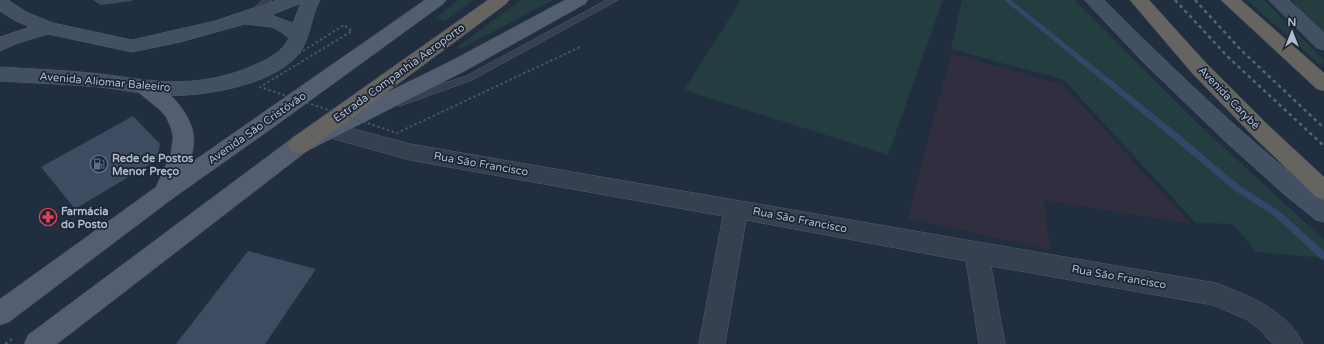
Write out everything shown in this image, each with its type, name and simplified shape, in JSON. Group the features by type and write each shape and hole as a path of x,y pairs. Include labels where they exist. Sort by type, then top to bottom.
{"highway":[{"name":"Estrada Companhia Aeroporto","path":"299,145 500,0"},
{"name":"Avenida Carybé","path":"1139,0 1199,68 1324,192"},
{"path":"1230,0 1324,84"}],"main road":[{"path":"1,4 20,16 48,28 124,45 141,45 244,20 293,0"},
{"name":"Avenida Aliomar Baleeiro","path":"0,74 97,80 145,87 174,89 195,88 219,84 268,68 281,59 293,48 298,37 306,8 311,0"},
{"name":"Avenida São Cristóvão","path":"0,314 164,193 264,124 437,0"},
{"path":"37,344 299,145 457,66 578,0"},
{"path":"1094,0 1157,65 1268,168 1324,213"},
{"path":"1278,0 1324,44"},
{"path":"0,23 3,15 1,4"},
{"path":"244,20 274,21 290,27 298,37"},
{"path":"0,45 11,39 48,28"},
{"path":"145,87 162,99 174,113 182,130 183,147 177,166 164,193"}],"street":[{"name":"Rua São Francisco","path":"327,130 410,152 736,208 977,253 1216,294 1255,311 1268,321 1290,344"},
{"path":"712,344 736,208"},
{"path":"977,253 992,344"}],"lane":[{"path":"244,20 268,0"},
{"path":"358,116 469,78 614,0"}],"path":[{"path":"265,75 344,25 352,31 260,87 397,132 580,47"}],"shaded area":[{"path":"951,53 1063,85 1191,224 1044,200 1050,250 908,218"}],"green space":[{"path":"459,0 474,0 445,21 436,17"},
{"path":"521,0 553,0 460,49 457,47"},
{"path":"741,0 943,0 888,155 684,90"},
{"path":"962,0 1075,0 1191,117 1324,240 1324,258 1256,252 1233,224 1196,223 1064,80 951,49"},
{"path":"1247,0 1264,0 1324,60 1324,64 1320,65"},
{"path":"1292,0 1324,0 1324,33 1309,21"}],"building":[{"path":"93,0 132,0 132,1 101,5"},
{"name":"Rede de Postos Menor Preço","path":"133,116 160,144 157,160 75,209 41,167"},
{"path":"248,251 316,269 265,344 176,344"}],"waterway":[{"path":"1007,0 1237,188 1276,213 1324,256"}],"railway":[{"path":"1175,0 1228,57 1324,146"},
{"path":"1195,0 1241,50 1324,128"}],"place":[{"name":"Rede de Postos Menor Preço","path":"99,164"},
{"name":"Farmácia do Posto","path":"48,217"}]}
